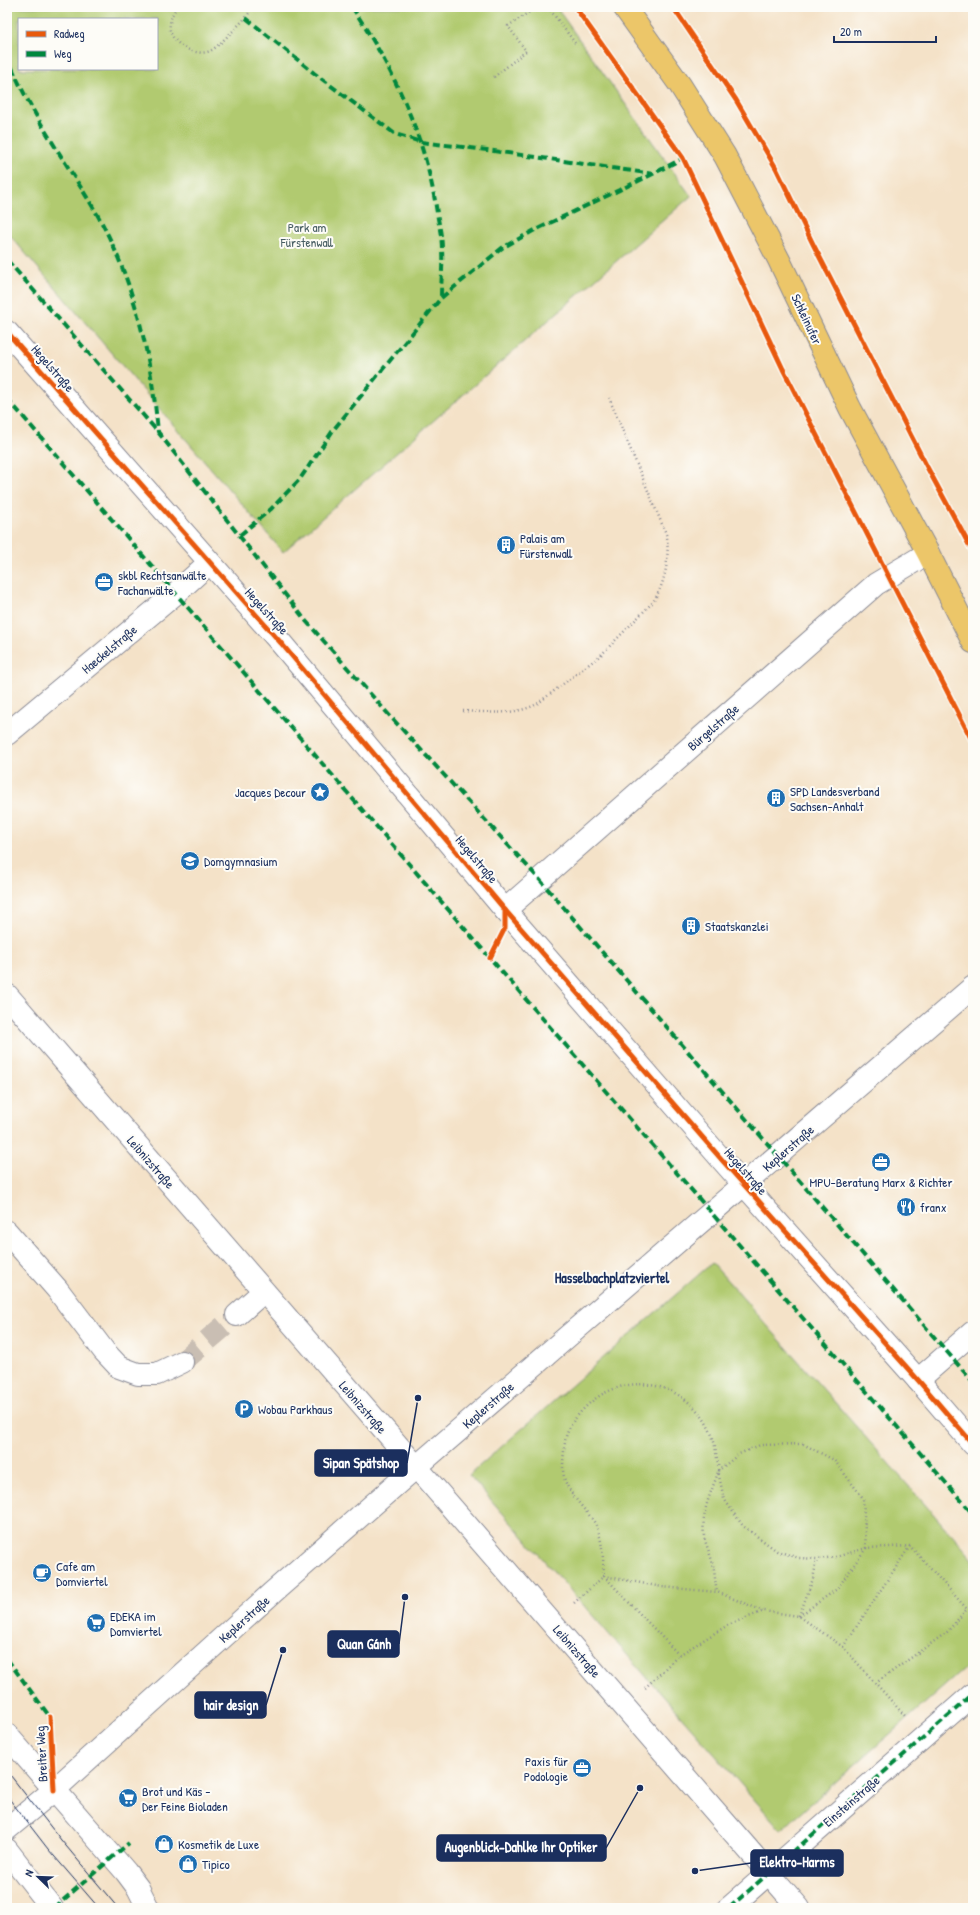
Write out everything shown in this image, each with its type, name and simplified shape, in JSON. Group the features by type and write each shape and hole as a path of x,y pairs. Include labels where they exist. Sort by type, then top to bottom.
{"main road":[{"name":"Schleinufer","path":"624,7 680,85 725,156 779,260 850,408 928,553 973,642"}],"street":[{"name":"Hegelstraße","path":"7,332 357,732 505,910 745,1186 973,1444"},
{"name":"Bürgelstraße","path":"505,910 876,584 928,553"},
{"name":"Haeckelstraße","path":"7,734 176,593 209,563"},
{"name":"Keplerstraße","path":"7,1829 54,1790 272,1593 415,1468 745,1186 973,987"},
{"name":"Leibnizstraße","path":"7,995 415,1468 553,1623 799,1908"},
{"path":"7,1232 57,1289 118,1367 138,1374 157,1374 182,1362"},
{"path":"237,1315 264,1292"},
{"path":"918,1380 973,1332"},
{"name":"Einsteinstraße","path":"729,1908 973,1694"},
{"name":"Breiter Weg","path":"7,1735 126,1872 138,1888 148,1908"},
{"path":"7,1850 52,1908"}],"path":[{"path":"177,7 171,16 171,34 176,42 184,47 194,51 204,52 215,48 246,18 252,7"},
{"path":"494,77 526,51 508,26 537,7"},
{"path":"548,7 575,43"},
{"path":"463,711 516,712 526,710 537,704 601,655 653,602 657,595 664,578 667,563 667,536 609,398"},
{"path":"679,1655 604,1576 604,1559 597,1527 567,1488 562,1470 565,1439 577,1417 588,1404 602,1394 617,1387 642,1384 659,1386 675,1392 688,1400 703,1416 715,1440 718,1471 724,1500 743,1526 777,1551 799,1558 817,1559 836,1557 866,1548 910,1546"},
{"path":"717,1592 713,1565 704,1536 704,1509 718,1471 739,1454 760,1445 803,1444 834,1460 863,1498 866,1548 837,1589 799,1616"},
{"path":"843,1647 910,1546"},
{"path":"876,1683 947,1632 967,1609 910,1546"},
{"path":"799,1616 813,1579 817,1559"},
{"path":"553,1623 604,1576"},
{"path":"604,1576 662,1587 717,1592 764,1611 799,1616 843,1647 924,1738"},
{"path":"625,1707 679,1655 728,1624 764,1611"}],"green space":[{"name":"Park am Fürstenwall","path":"7,7 556,7 691,196 283,552 7,232"},
{"path":"712,1263 973,1559 973,1661 781,1830 469,1475"}],"tunnel":[{"path":"182,1362 237,1315"}],"tram line":[{"path":"7,1771 61,1840 118,1908"},
{"path":"7,1796 48,1849 99,1908"}],"marked path":[{"path":"352,7 394,80 416,131 425,158 432,185 442,240 441,298"},
{"path":"246,18 314,73 395,134 421,142 653,174"},
{"path":"7,56 26,98 97,214 122,266 146,348 158,432"},
{"path":"240,535 271,509 300,479 334,429 441,298 502,248 533,231 653,174 683,158"},
{"path":"7,260 158,432 306,621 390,716 540,880 973,1382"},
{"path":"7,398 490,958 973,1514"},
{"path":"7,1659 50,1717"},
{"path":"729,1908 973,1694"},
{"path":"54,1908 129,1843"}],"cycle path":[{"path":"575,7 683,158 783,369 973,742"},
{"path":"673,7 736,100 776,168 813,244 927,467 973,552"},
{"path":"7,332 281,643 505,910 723,1161 973,1444"},
{"path":"490,958 505,928 505,910"},
{"path":"50,1717 54,1790"}],"place":[{"name":"Palais am Fürstenwall","path":"506,545"},
{"name":"skbl Rechtsanwälte Fachanwälte","path":"104,582"},
{"name":"Jacques Decour","path":"320,792"},
{"name":"SPD Landesverband Sachsen-Anhalt","path":"776,798"},
{"name":"Domgymnasium","path":"190,861"},
{"name":"Staatskanzlei","path":"691,926"},
{"name":"MPU-Beratung Marx & Richter","path":"881,1162"},
{"name":"franx","path":"906,1207"},
{"name":"Sipan Spätshop","path":"418,1398"},
{"name":"Wobau Parkhaus","path":"244,1409"},
{"name":"Cafe am Domviertel","path":"42,1573"},
{"name":"Quan Gánh","path":"405,1597"},
{"name":"EDEKA im Domviertel","path":"96,1623"},
{"name":"hair design","path":"283,1650"},
{"name":"Paxis für Podologie","path":"582,1768"},
{"name":"Augenblick-Dahlke Ihr Optiker","path":"640,1788"},
{"name":"Brot und Käs - Der Feine Bioladen","path":"128,1798"},
{"name":"Kosmetik de Luxe","path":"164,1844"},
{"name":"Tipico","path":"188,1864"},
{"name":"Elektro-Harms","path":"695,1871"}],"district":[{"name":"Hasselbachplatzviertel","path":"612,1277"}]}
